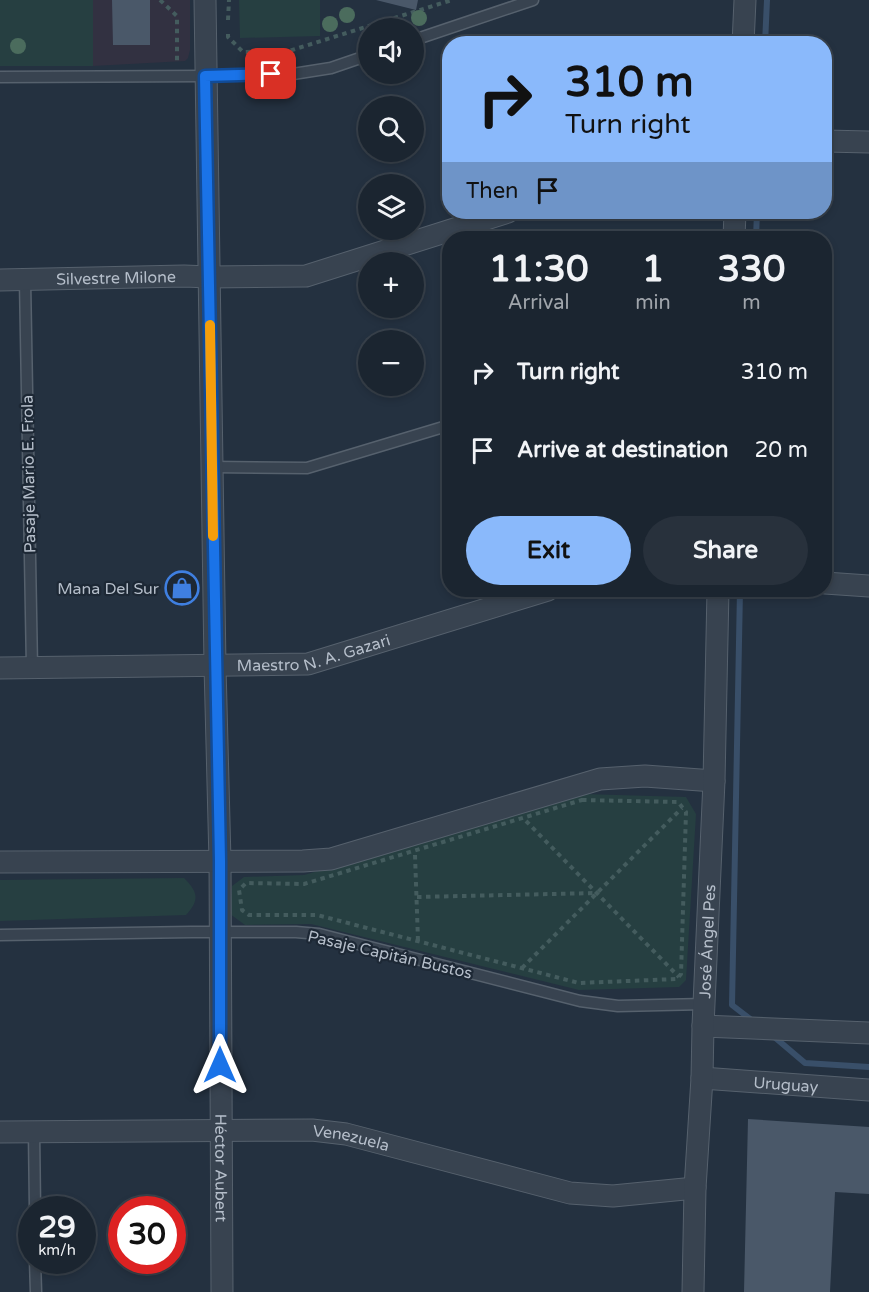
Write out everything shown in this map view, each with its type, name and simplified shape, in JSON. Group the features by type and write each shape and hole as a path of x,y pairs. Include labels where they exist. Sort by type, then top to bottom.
{"street":[{"name":"Héctor Aubert","path":"205,0 220,861 222,1292"},
{"path":"743,36 745,0"},
{"path":"832,141 869,142"},
{"name":"Silvestre Milone","path":"448,231 486,219"},
{"name":"Silvestre Milone","path":"0,280 306,276 442,233"},
{"path":"832,583 869,586"},
{"name":"Maestro N. A. Gazari","path":"0,668 309,664 525,597"},
{"name":"José Ángel Pes","path":"693,1292 714,781 718,597"},
{"path":"0,862 331,859 600,779 645,776 714,781"},
{"path":"703,1026 869,1033"},
{"name":"Uruguay","path":"702,1078 869,1090"},
{"name":"Venezuela","path":"0,1132 312,1130 346,1134 570,1193 613,1196 696,1188"}],"lane":[{"path":"424,37 533,0"},
{"path":"0,76 293,74 331,68 358,59"},
{"name":"Pasaje Mario E. Frola","path":"25,280 32,668"},
{"path":"212,467 307,468 442,427"},
{"name":"Pasaje Capitán Bustos","path":"0,935 220,932 319,934 580,1001 618,1006 704,1004"},
{"path":"34,1132 35,1196"},
{"path":"35,1274 36,1292"}],"path":[{"path":"160,0 177,16 177,62"},
{"path":"229,0 228,37 243,52 289,51 452,0"},
{"path":"317,915 579,983 676,979 681,974 686,812 678,802 582,800"},
{"path":"522,968 682,808"},
{"path":"523,818 679,977"},
{"path":"415,850 418,941"},
{"path":"417,897 597,893"}],"shaded area":[{"path":"93,0 190,0 188,58 185,61 93,66"}],"green space":[{"path":"0,0 93,0 93,66 0,66"},
{"path":"239,0 320,0 320,36 240,38"},
{"path":"583,794 686,797 696,814 686,980 679,987 579,990 311,924 245,925 230,914 232,886 244,877 304,875"},
{"path":"184,878 195,896 194,905 186,915 0,921 0,880"}],"building":[{"path":"112,0 150,0 150,45 113,45"},
{"path":"376,0 418,0 416,10"},
{"path":"748,1119 869,1127 869,1194 835,1192 830,1292 744,1292"}],"waterway":[{"path":"765,36 767,0"},
{"path":"756,231 757,219"},
{"path":"740,597 732,1005 754,1022"},
{"path":"772,1035 805,1063 869,1067"}],"slow traffic":[{"path":"210,325 213,536"}],"place":[{"name":"Mana Del Sur","path":"182,588"}],"route":[{"path":"220,1065 220,861 205,76 271,74"}]}
